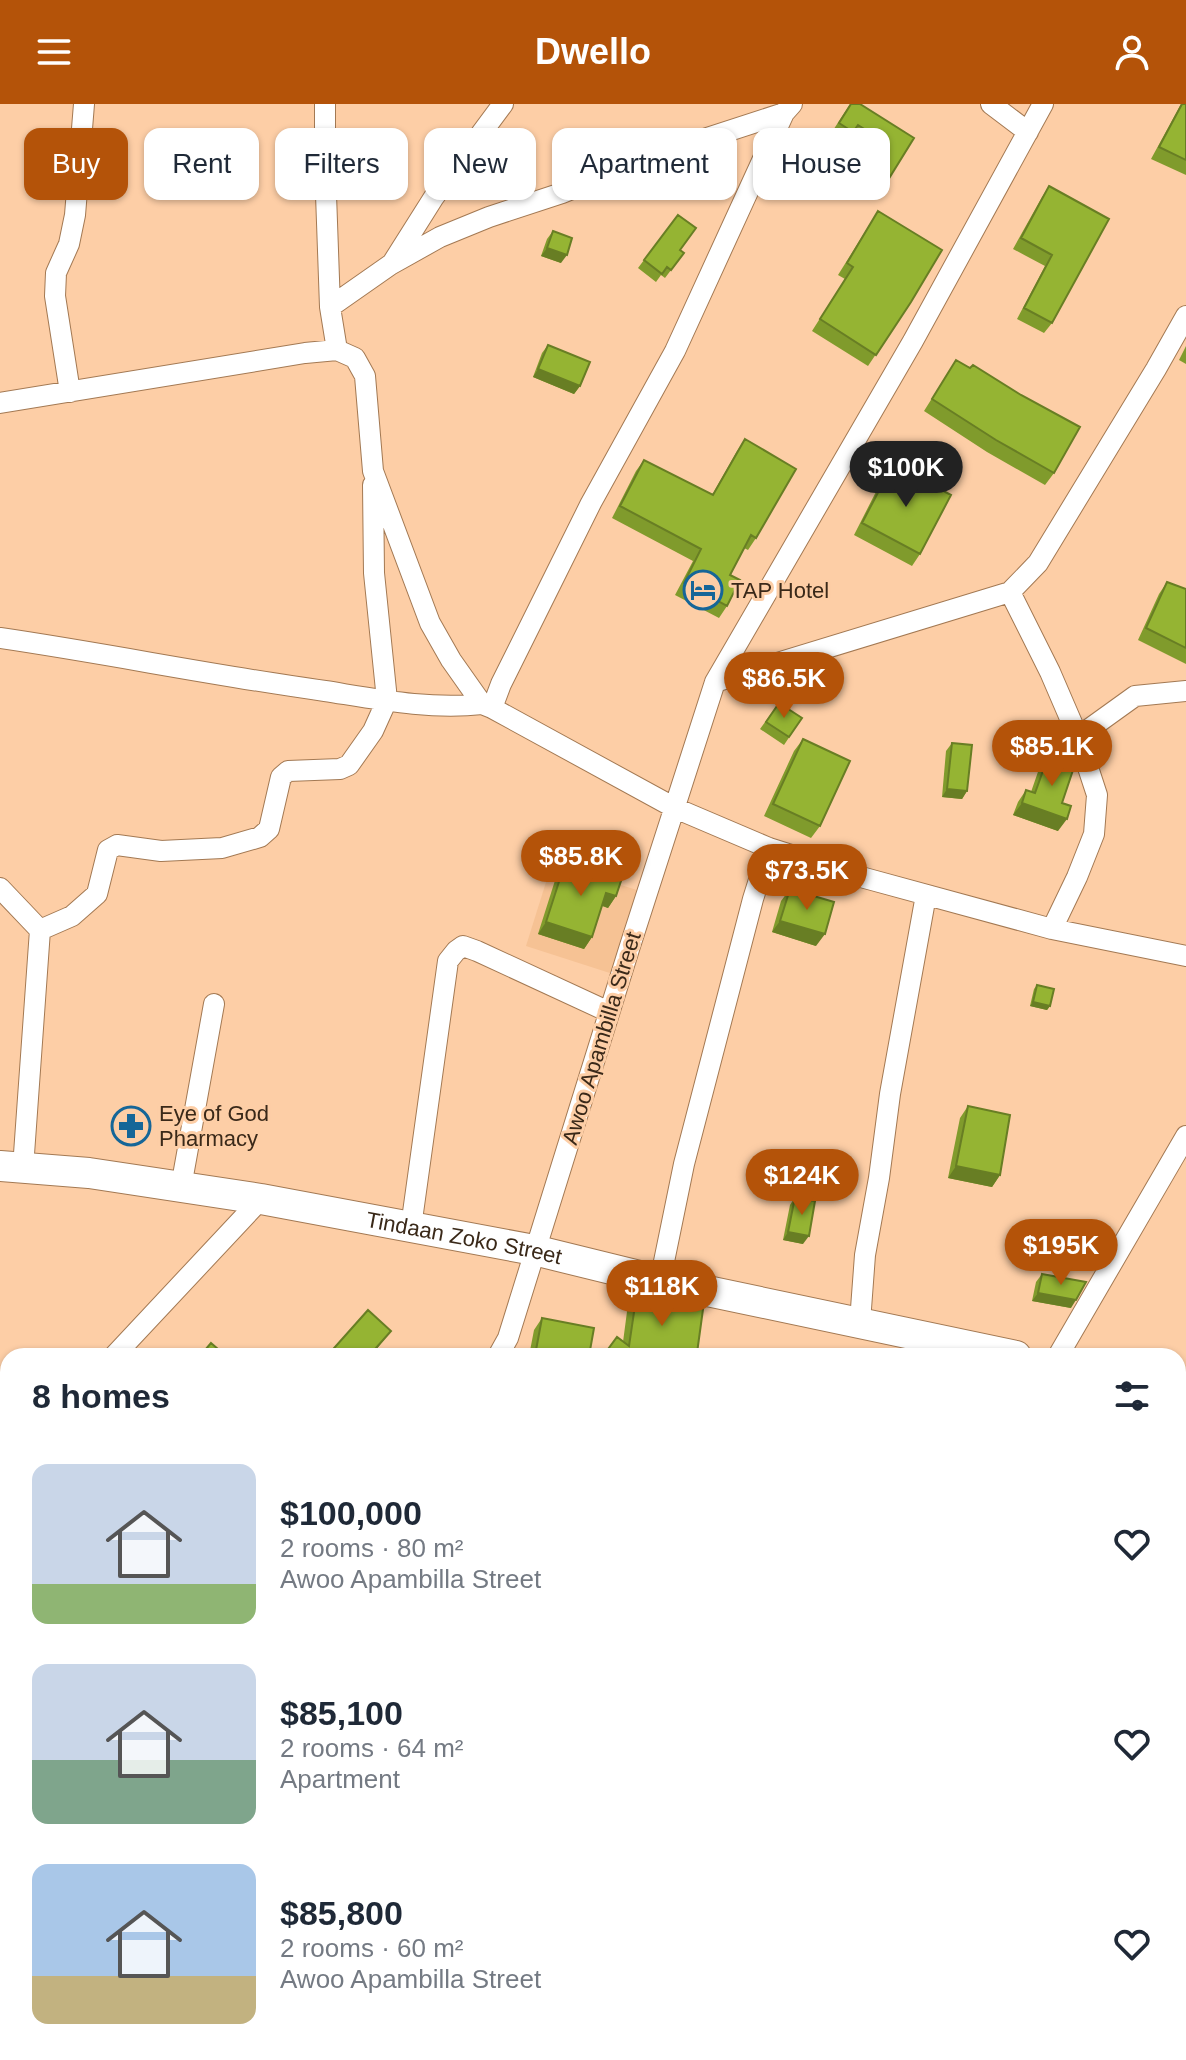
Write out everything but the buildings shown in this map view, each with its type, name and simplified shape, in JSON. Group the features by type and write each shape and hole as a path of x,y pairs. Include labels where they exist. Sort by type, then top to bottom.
{"main road":[{"name":"Tindaan Zoko Street","path":"12,1167 89,1173 261,1199 534,1250 660,1281 972,1348"}],"street":[{"path":"70,392 55,296 56,273 69,244 75,215 84,104"},
{"path":"325,104 330,307 337,350"},
{"path":"390,265 434,197 503,104"},
{"path":"991,104 1028,132"},
{"name":"Awoo Apambilla Street","path":"508,1348 534,1250 715,682 913,341 1043,104"},
{"path":"330,307 390,265 440,237 788,108"},
{"path":"487,706 501,684 591,503 675,351 788,108"},
{"path":"715,682 1010,592 1038,563 1186,316"},
{"path":"0,403 337,350 355,358 365,376 373,471 374,573 387,700 373,731 349,765 340,769 288,771 281,777 269,829 260,837 222,848 161,851 117,845 108,850 97,894 72,916 40,930"},
{"path":"373,471 430,623 451,660 487,706 675,808 769,848 861,877 1052,929 1186,956"},
{"path":"1010,592 1078,737 1097,795 1094,834 1052,929"},
{"path":"0,638 387,700 460,707 487,706"},
{"path":"1078,737 1135,696 1186,691"},
{"path":"660,1281 688,1150 769,848"},
{"path":"0,888 40,930"},
{"path":"860,1322 865,1255 926,895"},
{"path":"12,1167 40,930"},
{"path":"411,1227 448,961 456,951 463,946 477,951 609,1012"},
{"path":"181,1187 214,1004"},
{"path":"1063,1348 1186,1136"},
{"path":"121,1348 261,1199"}],"shaded area":[{"path":"552,863 643,892 616,975 526,946"}],"place":[{"name":"TAP Hotel","path":"703,590"},
{"name":"Eye of God Pharmacy","path":"131,1126"}]}
